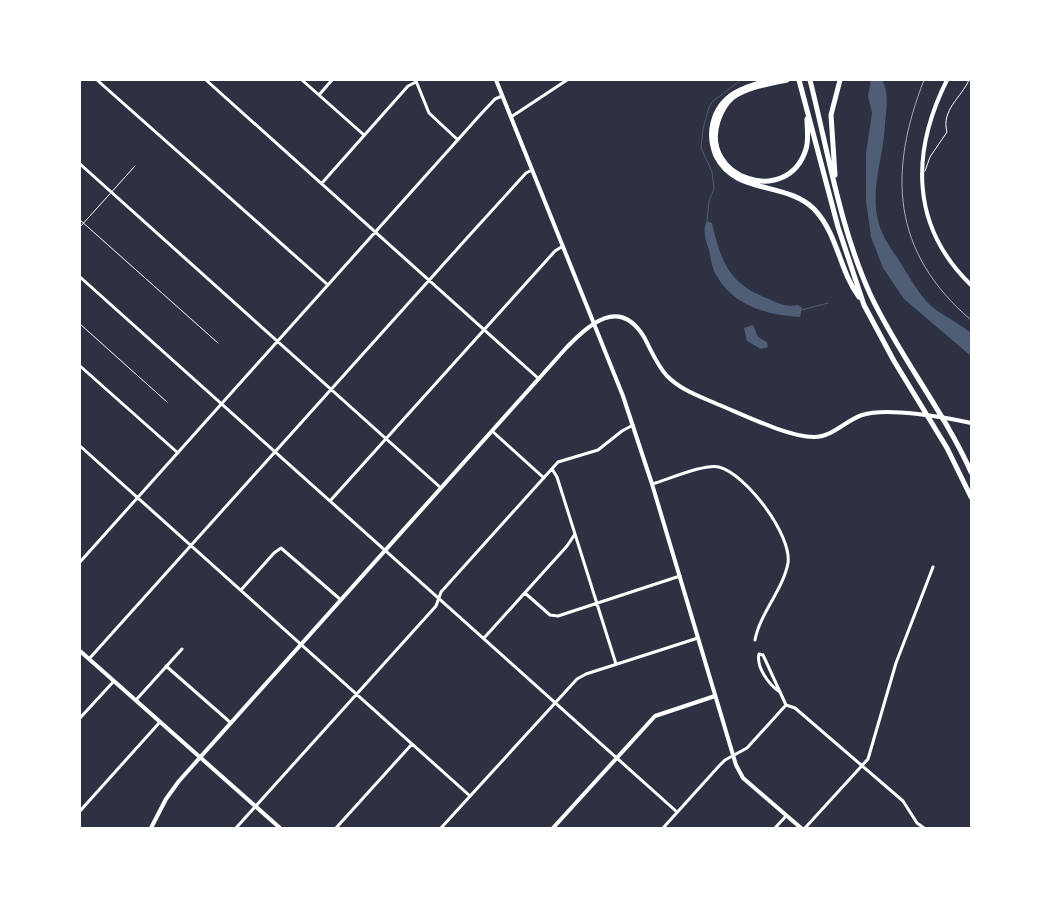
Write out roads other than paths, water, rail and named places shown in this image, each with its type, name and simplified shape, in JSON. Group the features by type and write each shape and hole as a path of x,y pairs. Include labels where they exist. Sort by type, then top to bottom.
{"highway":[{"path":"770,80 737,90 723,102 712,124 714,151 724,168 737,179 790,194 812,208 828,227 850,280 894,361 936,429 971,497"},
{"path":"786,80 742,93 731,100 723,109 717,122 716,136 719,152 725,163 741,176 760,181 775,180 788,174 797,165 806,148 806,108"},
{"path":"799,80 842,242 864,305"},
{"path":"835,183 831,116 840,80"},
{"path":"810,83 851,241 870,294 900,350 949,430 971,472"}],"main road":[{"path":"496,80 594,322 633,425 733,756 743,778 786,816 803,828"},
{"path":"947,80 926,132 922,157 925,206 934,234 946,255 971,285"},
{"path":"152,828 173,788 200,757 539,379 588,326 594,322 612,317 624,320 637,328 663,371 683,388 756,420 804,436 825,435 858,417 878,412 971,422"},
{"path":"80,651 280,828"},
{"path":"553,828 655,716 716,696"}],"street":[{"path":"97,80 328,285"},
{"path":"206,80 322,182 539,379"},
{"path":"302,80 364,135"},
{"path":"319,95 332,80"},
{"path":"511,117 567,80"},
{"path":"322,182 408,86 416,81 429,113 458,140"},
{"path":"80,562 495,99 502,96"},
{"path":"80,164 442,488"},
{"path":"89,659 429,279 526,173 532,170"},
{"path":"330,501 555,251 563,246"},
{"path":"80,277 677,812"},
{"path":"80,366 178,453"},
{"path":"236,828 436,606 439,598 560,460 602,448 622,431 633,425"},
{"path":"492,431 544,478"},
{"path":"80,446 470,796"},
{"path":"652,484 704,468 719,467 741,480 762,501 784,543 788,558 785,573 755,640"},
{"path":"552,469 558,477 574,534 598,603 616,664"},
{"path":"484,638 567,546 574,534"},
{"path":"241,590 274,553 281,548 341,600"},
{"path":"803,828 868,759 896,663 933,566"},
{"path":"525,593 554,616 680,576"},
{"path":"442,828 577,679 616,664 698,638"},
{"path":"136,700 182,649"},
{"path":"780,692 773,688 762,672 759,654 763,655 786,705 795,708 903,802 917,823 924,828"},
{"path":"166,666 231,723"},
{"path":"80,718 114,681"},
{"path":"663,828 719,766 747,748 786,705"},
{"path":"80,811 160,722"},
{"path":"336,828 412,744"},
{"path":"775,828 786,816"}],"lane":[{"path":"922,178 930,157 947,132 945,123 947,113 962,94 969,80"},
{"path":"80,227 135,166"},
{"path":"80,220 218,343"},
{"path":"80,324 167,402"}],"water":[{"path":"871,80 882,80 887,96 876,188 877,215 883,235 925,300 971,333 971,356 904,299 883,268 871,237 866,201 866,153 872,113 868,96"},
{"path":"707,221 712,223 723,260 736,279 755,293 776,302 793,306 798,305 802,308 800,317 776,314 753,307 732,294 724,286 715,273 712,264 705,235"},
{"path":"753,325 758,337 767,342 768,347 761,349 747,341 744,328"}],"waterway":[{"path":"707,221 709,201 714,189 712,172 701,148 703,129 712,102 741,80"},
{"path":"802,310 828,303"}],"railway":[{"path":"924,80 912,114 905,147 902,178 904,209 911,238 925,267 945,294 971,320"}]}
